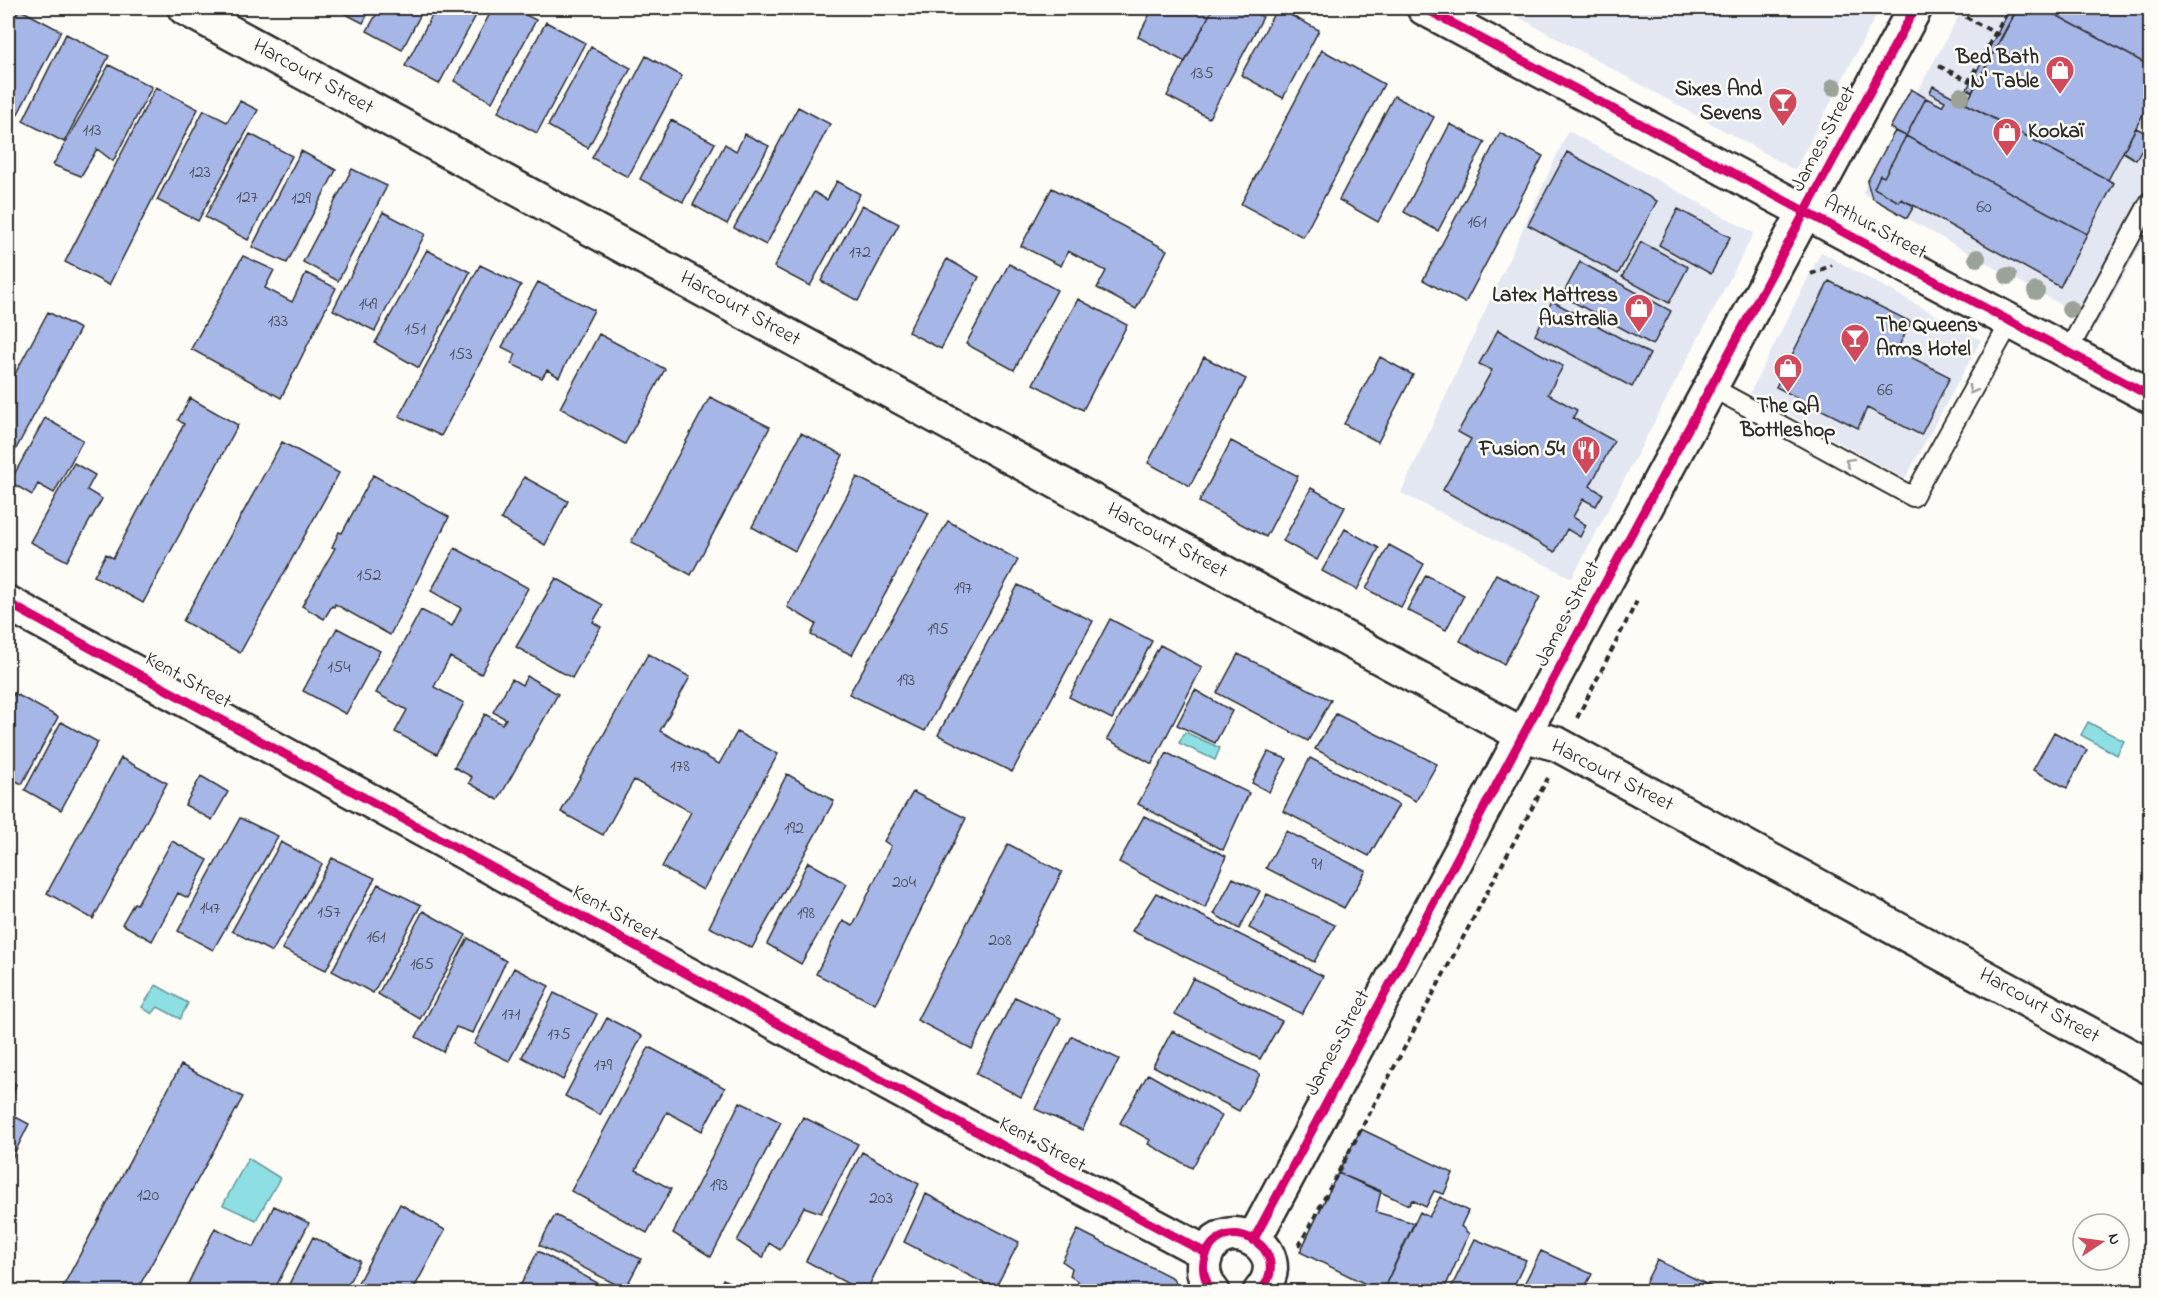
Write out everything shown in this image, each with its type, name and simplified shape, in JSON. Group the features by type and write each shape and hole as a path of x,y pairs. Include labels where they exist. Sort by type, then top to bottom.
{"street":[{"name":"Harcourt Street","path":"186,8 1523,735 1557,744 2151,1067"},
{"name":"Arthur Street","path":"1424,8 2151,396"},
{"name":"James Street","path":"1254,1239 1915,8"},
{"name":"Kent Street","path":"8,603 916,1099 1206,1252"},
{"path":"1214,1292 1205,1278 1203,1265 1206,1252 1213,1244 1233,1234 1254,1239 1263,1248 1269,1260 1268,1289"}],"lane":[{"path":"2068,351 2151,201"},
{"path":"1711,387 1913,496 2011,321"}],"path":[{"path":"1939,66 1969,81 2009,8"},
{"path":"1966,16 2002,37"}],"shaded area":[{"path":"1502,8 1880,8 1795,170"},
{"path":"1963,8 2150,8 2150,227 2097,325 1862,193"},
{"path":"1568,131 1754,233 1572,578 1401,493"},
{"path":"1821,252 1981,340 1905,479 1750,393"}],"water":[{"path":"2088,722 2124,741 2117,755 2081,735"},
{"path":"1185,732 1220,748 1215,760 1179,743"},
{"path":"156,985 188,1003 180,1019 158,1007 152,1014 142,1007"},
{"path":"248,1158 280,1178 256,1220 223,1205"}],"building":[{"path":"334,8 371,8 363,23"},
{"path":"380,8 424,8 402,50 367,31"},
{"path":"436,8 480,8 439,84 405,66"},
{"path":"493,8 512,8 536,20 492,102 454,81"},
{"path":"1153,8 1213,8 1185,62 1138,37"},
{"path":"1213,8 1246,8 1263,17 1209,118 1167,96"},
{"path":"1277,8 1319,30 1283,98 1241,75"},
{"path":"2011,8 2016,10 1972,92 1967,89"},
{"name":"Bed Bath N' Table","path":"2018,8 2043,8 2150,66 2150,101 2108,180 1966,104"},
{"path":"2043,8 2150,8 2150,66"},
{"path":"19,9 61,31 8,133 8,31"},
{"path":"546,22 585,43 537,133 498,112"},
{"path":"66,34 109,56 64,142 23,121"},
{"path":"591,47 631,68 588,148 548,126"},
{"path":"1322,50 1384,84 1303,237 1241,204"},
{"path":"646,56 682,76 628,177 592,158"},
{"path":"109,65 152,87 113,161 97,149 81,176 53,165"},
{"name":"Kookaï","path":"1933,86 2114,183 2087,234 1906,136 1926,98 1942,106 1945,101 1930,93"},
{"path":"156,87 198,109 109,285 65,262"},
{"path":"1911,89 1926,98 1906,136 1890,128"},
{"path":"1394,96 1434,117 1378,222 1339,200"},
{"path":"240,101 258,110 198,221 157,200 204,110 227,122"},
{"path":"798,107 830,124 766,245 734,228"},
{"path":"671,120 715,143 683,202 640,179"},
{"path":"1450,124 1485,142 1438,231 1404,212"},
{"path":"2136,128 2150,135 2136,160 2123,152"},
{"path":"1895,131 1906,136 1884,177 1880,175 1874,188 1899,202 1901,199 1914,206 1907,218 1872,198 1867,182"},
{"path":"1500,133 1543,156 1465,303 1423,280"},
{"path":"250,134 292,156 248,240 205,217"},
{"path":"745,134 769,146 727,224 693,205 725,144 736,151"},
{"path":"1906,136 2087,234 2060,287 1917,207 1901,199 1899,202 1874,188 1880,175 1884,177"},
{"path":"301,151 336,170 287,263 252,247"},
{"path":"1567,152 1657,201 1618,274 1528,225"},
{"path":"352,169 387,186 338,281 303,262"},
{"path":"837,181 860,194 810,286 774,267 814,192 827,200"},
{"path":"1052,188 1167,250 1136,309 1097,288 1106,271 1068,251 1061,266 1021,246"},
{"path":"862,205 899,224 858,301 821,281"},
{"path":"1678,209 1730,237 1711,274 1659,245"},
{"path":"383,212 425,234 375,331 333,310"},
{"path":"1641,242 1688,267 1669,303 1622,277"},
{"path":"427,250 470,272 419,368 375,343"},
{"path":"243,256 274,270 265,288 292,302 306,273 336,288 281,398 191,349"},
{"path":"947,259 979,277 941,349 908,332"},
{"path":"1580,262 1671,311 1653,345 1562,296"},
{"path":"1009,264 1057,290 1014,370 966,344"},
{"path":"480,265 521,285 441,436 399,416"},
{"name":"The Queens Arms Hotel","path":"1829,281 1911,322 1897,350 1950,377 1921,435 1867,408 1858,428 1776,387"},
{"path":"538,282 594,310 559,377 547,370 542,378 511,364 516,354 502,347"},
{"path":"1078,299 1127,325 1083,410 1033,384"},
{"path":"1552,301 1650,354 1632,387 1535,335"},
{"path":"48,312 80,329 8,464 8,387"},
{"path":"1498,330 1563,366 1548,394 1577,410 1573,418 1614,441 1590,486 1603,494 1596,506 1583,499 1573,517 1586,525 1580,537 1567,529 1555,552 1443,490 1471,439 1458,432 1492,370 1479,364"},
{"path":"599,334 665,369 625,444 560,408"},
{"path":"1204,357 1246,379 1190,486 1148,463"},
{"path":"1380,357 1413,375 1378,442 1344,424"},
{"path":"710,397 770,427 691,575 631,542"},
{"path":"190,398 238,425 143,603 94,576 106,554 113,558 184,424 178,420"},
{"path":"45,418 83,440 54,493 38,484 32,495 10,482"},
{"path":"801,433 843,455 795,551 752,527"},
{"path":"1231,441 1298,476 1266,537 1199,502"},
{"path":"282,442 339,473 240,653 183,621"},
{"path":"74,463 95,475 87,490 102,499 67,561 30,542"},
{"path":"373,475 449,517 390,635 335,604 324,619 302,606 335,548 332,547 339,532 342,533"},
{"path":"524,477 568,501 545,545 501,519"},
{"path":"857,477 929,513 852,655 811,635 816,624 787,607"},
{"path":"1311,488 1345,507 1317,560 1283,541"},
{"path":"948,521 1018,560 925,731 849,694"},
{"path":"1345,529 1379,548 1357,590 1322,571"},
{"path":"1389,545 1424,564 1401,607 1366,589"},
{"path":"455,548 528,588 481,674 450,657 434,687 464,703 437,754 395,732 407,710 376,693 421,610 452,626 461,608 431,591"},
{"path":"1496,574 1540,597 1504,664 1460,641"},
{"path":"1426,575 1464,595 1446,630 1407,610"},
{"path":"556,578 603,605 593,622 601,627 572,678 516,647"},
{"path":"1018,585 1093,621 1012,772 938,735"},
{"path":"1110,619 1152,641 1112,719 1069,697"},
{"path":"337,628 380,651 346,714 303,691"},
{"path":"1160,645 1202,667 1152,764 1107,739"},
{"path":"648,654 690,677 660,731 719,764 737,732 778,754 703,890 662,867 691,812 634,780 603,835 561,812"},
{"path":"1238,654 1331,700 1308,741 1217,693"},
{"path":"527,676 558,694 498,800 469,783 472,777 454,767 485,714 502,724 506,719 493,712 512,679 522,685"},
{"path":"1195,690 1232,711 1215,743 1177,725"},
{"path":"14,693 58,717 22,784 8,777 8,705"},
{"path":"1336,714 1437,764 1416,801 1315,749"},
{"path":"61,722 98,742 61,810 25,790"},
{"path":"2054,732 2087,750 2067,788 2033,770"},
{"path":"1268,752 1287,759 1269,792 1252,783"},
{"path":"1167,753 1249,793 1223,850 1138,804"},
{"path":"121,758 167,783 93,919 47,893"},
{"path":"1310,758 1399,805 1369,856 1283,811"},
{"path":"787,774 834,801 752,948 709,927"},
{"path":"201,776 228,792 212,820 185,805"},
{"path":"913,792 966,818 875,1004 816,974 843,921 853,926 891,846 884,841"},
{"path":"1144,816 1226,856 1205,908 1119,862"},
{"path":"240,818 278,836 213,950 178,931"},
{"path":"1286,831 1366,871 1344,908 1266,868"},
{"path":"172,841 208,860 188,898 178,893 152,941 122,924 134,903 137,904"},
{"path":"281,842 322,864 272,952 232,931"},
{"path":"1008,844 1062,872 972,1049 917,1020"},
{"path":"332,858 375,878 326,970 282,949"},
{"path":"808,862 847,884 801,964 767,944"},
{"path":"1233,878 1260,891 1239,929 1214,914"},
{"path":"378,884 421,905 373,993 332,971"},
{"path":"1156,893 1323,976 1302,1014 1132,931"},
{"path":"1267,894 1335,925 1314,962 1249,928"},
{"path":"423,911 466,935 420,1019 378,994"},
{"path":"468,938 506,961 473,1033 456,1027 443,1052 416,1037"},
{"path":"514,968 549,986 509,1061 474,1044"},
{"path":"1193,978 1282,1021 1260,1059 1175,1014"},
{"path":"554,993 597,1014 563,1080 522,1057"},
{"path":"1015,997 1061,1018 1021,1097 976,1074"},
{"path":"607,1018 642,1036 600,1115 565,1096"},
{"path":"1172,1031 1260,1074 1239,1111 1153,1066"},
{"path":"1072,1036 1119,1059 1082,1130 1035,1109"},
{"path":"649,1047 725,1088 702,1131 667,1112 636,1170 671,1189 647,1233 571,1191"},
{"path":"181,1065 243,1097 136,1292 60,1292"},
{"path":"1148,1074 1222,1116 1192,1168 1148,1144 1150,1140 1120,1123"},
{"path":"8,1079 16,1084 11,1102 8,1100"},
{"path":"740,1102 781,1122 711,1257 673,1233"},
{"path":"8,1113 29,1124 8,1166"},
{"path":"803,1117 858,1144 821,1213 804,1207 780,1250 769,1243 763,1258 737,1241"},
{"path":"1361,1129 1453,1173 1444,1194 1434,1191 1426,1207 1412,1200 1409,1205 1338,1173"},
{"path":"862,1152 919,1184 866,1292 806,1261"},
{"path":"1338,1173 1381,1191 1376,1212 1414,1223 1382,1292 1300,1252"},
{"path":"926,1194 1019,1242 995,1289 904,1242"},
{"path":"1440,1197 1468,1211 1461,1226 1469,1234 1443,1292 1382,1292 1420,1212 1429,1217"},
{"path":"400,1204 445,1230 412,1292 353,1292"},
{"path":"274,1206 309,1223 273,1292 184,1292 215,1228 254,1247"},
{"path":"555,1215 641,1259 625,1289 539,1245"},
{"path":"1078,1230 1173,1278 1179,1289 1178,1292 1082,1292 1084,1286 1070,1276 1072,1268 1062,1261"},
{"path":"313,1237 360,1261 344,1292 285,1292"},
{"path":"1475,1239 1526,1260 1511,1292 1449,1292"},
{"path":"538,1251 607,1288 605,1292 517,1292"},
{"path":"1541,1251 1592,1274 1582,1292 1520,1292"},
{"path":"1657,1260 1716,1289 1715,1292 1641,1292"},
{"path":"723,1279 747,1292 717,1292"}],"cycle path":[{"path":"1424,8 2150,396"},
{"path":"1254,1239 1915,8"},
{"path":"8,603 947,1116 1206,1253"},
{"path":"1213,1292 1205,1278 1204,1270 1204,1262 1211,1245 1223,1237 1237,1235 1251,1239 1263,1248 1269,1260 1269,1275 1260,1292"}],"place":[{"name":"Bed Bath N' Table","path":"2060,96"},
{"name":"Sixes And Sevens","path":"1783,128"},
{"name":"Kookaï","path":"2007,158"},
{"name":"Latex Mattress Australia","path":"1639,334"},
{"name":"The Queens Arms Hotel","path":"1855,364"},
{"name":"The QA Bottleshop","path":"1788,394"},
{"name":"Fusion 54","path":"1586,476"}]}
